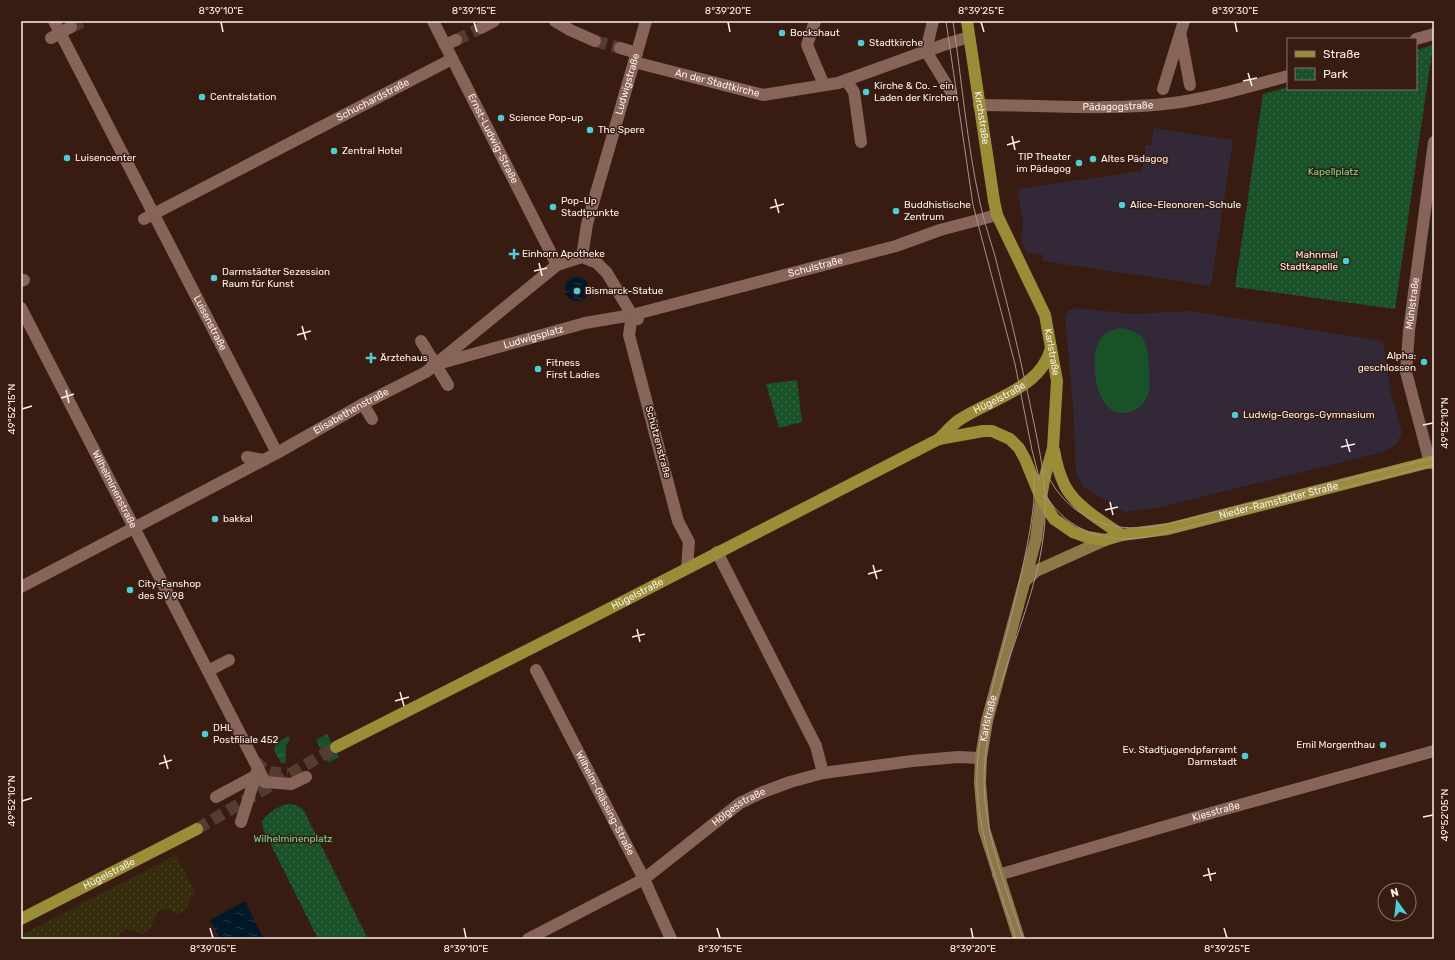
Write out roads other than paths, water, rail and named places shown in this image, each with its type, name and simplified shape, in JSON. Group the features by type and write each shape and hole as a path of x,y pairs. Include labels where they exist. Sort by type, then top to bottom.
{"main road":[{"name":"Kirchstraße","path":"967,21 990,184 997,215"},
{"name":"Karlstraße","path":"997,215 1045,315 1057,381 1053,448 1044,480 1036,539 987,721 981,758 980,783 984,829 1019,939"},
{"name":"Hügelstraße","path":"336,747 939,439 959,420 1027,383 1042,366 1049,355 1051,348"},
{"name":"Hügelstraße","path":"939,439 983,431 992,431 1010,439"},
{"name":"Karlstraße","path":"1010,439 1025,459 1041,498"},
{"path":"1053,448 1058,470 1066,487 1088,511 1122,535"},
{"name":"Nieder-Ramstädter Straße","path":"1026,580 1036,571 1105,540 1122,535 1168,529 1432,462"},
{"name":"Nieder-Ramstädter Straße","path":"1041,498 1054,519 1065,527 1087,537 1105,540"},
{"name":"Hügelstraße","path":"21,919 197,828"}],"street":[{"name":"Luisenstraße","path":"54,21 149,216 264,436 278,453"},
{"name":"Ernst-Ludwig-Straße","path":"434,21 556,261"},
{"path":"481,28 494,21"},
{"path":"556,21 570,30 596,41"},
{"name":"Ludwigstraße","path":"582,257 583,240 646,21"},
{"path":"815,21 807,45 824,86"},
{"path":"933,21 926,52 951,92"},
{"path":"1163,89 1181,35 1184,21"},
{"path":"1417,39 1434,34"},
{"path":"1181,35 1190,86"},
{"name":"An der Stadtkirche","path":"620,48 635,58 763,95 824,86 846,80 969,37"},
{"path":"445,45 456,40"},
{"name":"Schuchardstraße","path":"149,216 271,160 452,59"},
{"name":"Pädagogstraße","path":"978,105 1104,106 1173,103 1256,85 1287,76"},
{"path":"846,80 854,92 861,142"},
{"name":"Mühlstraße","path":"1432,462 1406,372 1410,324 1434,142"},
{"name":"Schulstraße","path":"635,317 896,246 940,230 997,215"},
{"path":"582,257 597,263 607,273 635,317"},
{"name":"Ludwigsplatz","path":"426,372 556,261 582,257"},
{"name":"Wilhelminenstraße","path":"21,308 135,527 259,775"},
{"name":"Ludwigsplatz","path":"436,364 585,323 635,317"},
{"name":"Schützenstraße","path":"635,317 629,334 678,521 689,542 688,567"},
{"path":"421,341 448,385"},
{"name":"Elisabethenstraße","path":"21,587 153,518 209,484 278,453 364,404 426,372"},
{"path":"364,404 372,419"},
{"path":"247,457 264,460"},
{"path":"147,507 153,518"},
{"path":"717,552 816,746 823,773"},
{"path":"208,671 229,660"},
{"name":"Wilhelm-Glässing-Straße","path":"536,670 644,879 671,939"},
{"name":"Kiesstraße","path":"998,875 1218,811 1434,751"},
{"name":"Hölgesstraße","path":"528,939 644,879 740,803 784,784 823,773 912,761 958,757 981,758"},
{"path":"241,822 259,775"},
{"path":"216,797 259,775 291,784 306,777"}],"water":[{"path":"577,277 586,280 589,289 586,298 577,301 568,298 565,289 568,280"},
{"path":"245,901 264,939 220,939 210,920"}],"tunnel":[{"path":"71,27 84,21"},
{"path":"456,40 481,28"},
{"path":"595,41 620,48"},
{"path":"197,829 336,747"},
{"path":"255,761 269,772 288,773"}],"tram line":[{"path":"946,21 973,205 1015,364 1032,450 1040,481"},
{"path":"953,21 975,181 1019,352 1039,448 1045,494 1044,528 1039,561 998,693 990,726 985,760 984,783 989,829 1001,873 1023,939"},
{"path":"1045,470 1066,502 1080,513 1095,521 1112,526 1129,528 1167,524 1434,458"},
{"path":"1045,494 1054,507 1065,518 1078,527 1091,533 1106,537 1121,539 1137,538 1152,536 1434,465"},
{"path":"1016,939 987,850 978,804 977,780 979,746 983,724 1013,610 1028,541 1034,503 1034,473"}],"place":[{"name":"Bockshaut","path":"782,33"},
{"name":"Stadtkirche","path":"861,43"},
{"name":"Kirche & Co. - ein Laden der Kirchen","path":"866,92"},
{"name":"Centralstation","path":"202,97"},
{"name":"Science Pop-up","path":"501,118"},
{"name":"The Spere","path":"590,130"},
{"name":"Zentral Hotel","path":"334,151"},
{"name":"Luisencenter","path":"67,158"},
{"name":"Altes Pädagog","path":"1093,159"},
{"name":"TIP Theater im Pädagog","path":"1079,163"},
{"name":"Alice-Eleonoren-Schule","path":"1122,205"},
{"name":"Pop-Up Stadtpunkte","path":"553,207"},
{"name":"Buddhistische Zentrum","path":"896,211"},
{"name":"Einhorn Apotheke","path":"514,254"},
{"name":"Mahnmal Stadtkapelle","path":"1346,261"},
{"name":"Darmstädter Sezession Raum für Kunst","path":"214,278"},
{"name":"Bismarck-Statue","path":"577,291"},
{"name":"Ärztehaus","path":"371,358"},
{"name":"Alpha: geschlossen","path":"1424,362"},
{"name":"Fitness First Ladies","path":"538,369"},
{"name":"Ludwig-Georgs-Gymnasium","path":"1235,415"},
{"name":"bakkal","path":"215,519"},
{"name":"City-Fanshop des SV 98","path":"130,590"},
{"name":"DHL Postfiliale 452","path":"205,734"},
{"name":"Emil Morgenthau","path":"1383,745"},
{"name":"Ev. Stadtjugendpfarramt Darmstadt","path":"1245,756"}],"park label":[{"name":"Kapellplatz","path":"1333,172"},
{"name":"Wilhelminenplatz","path":"293,839"}]}
